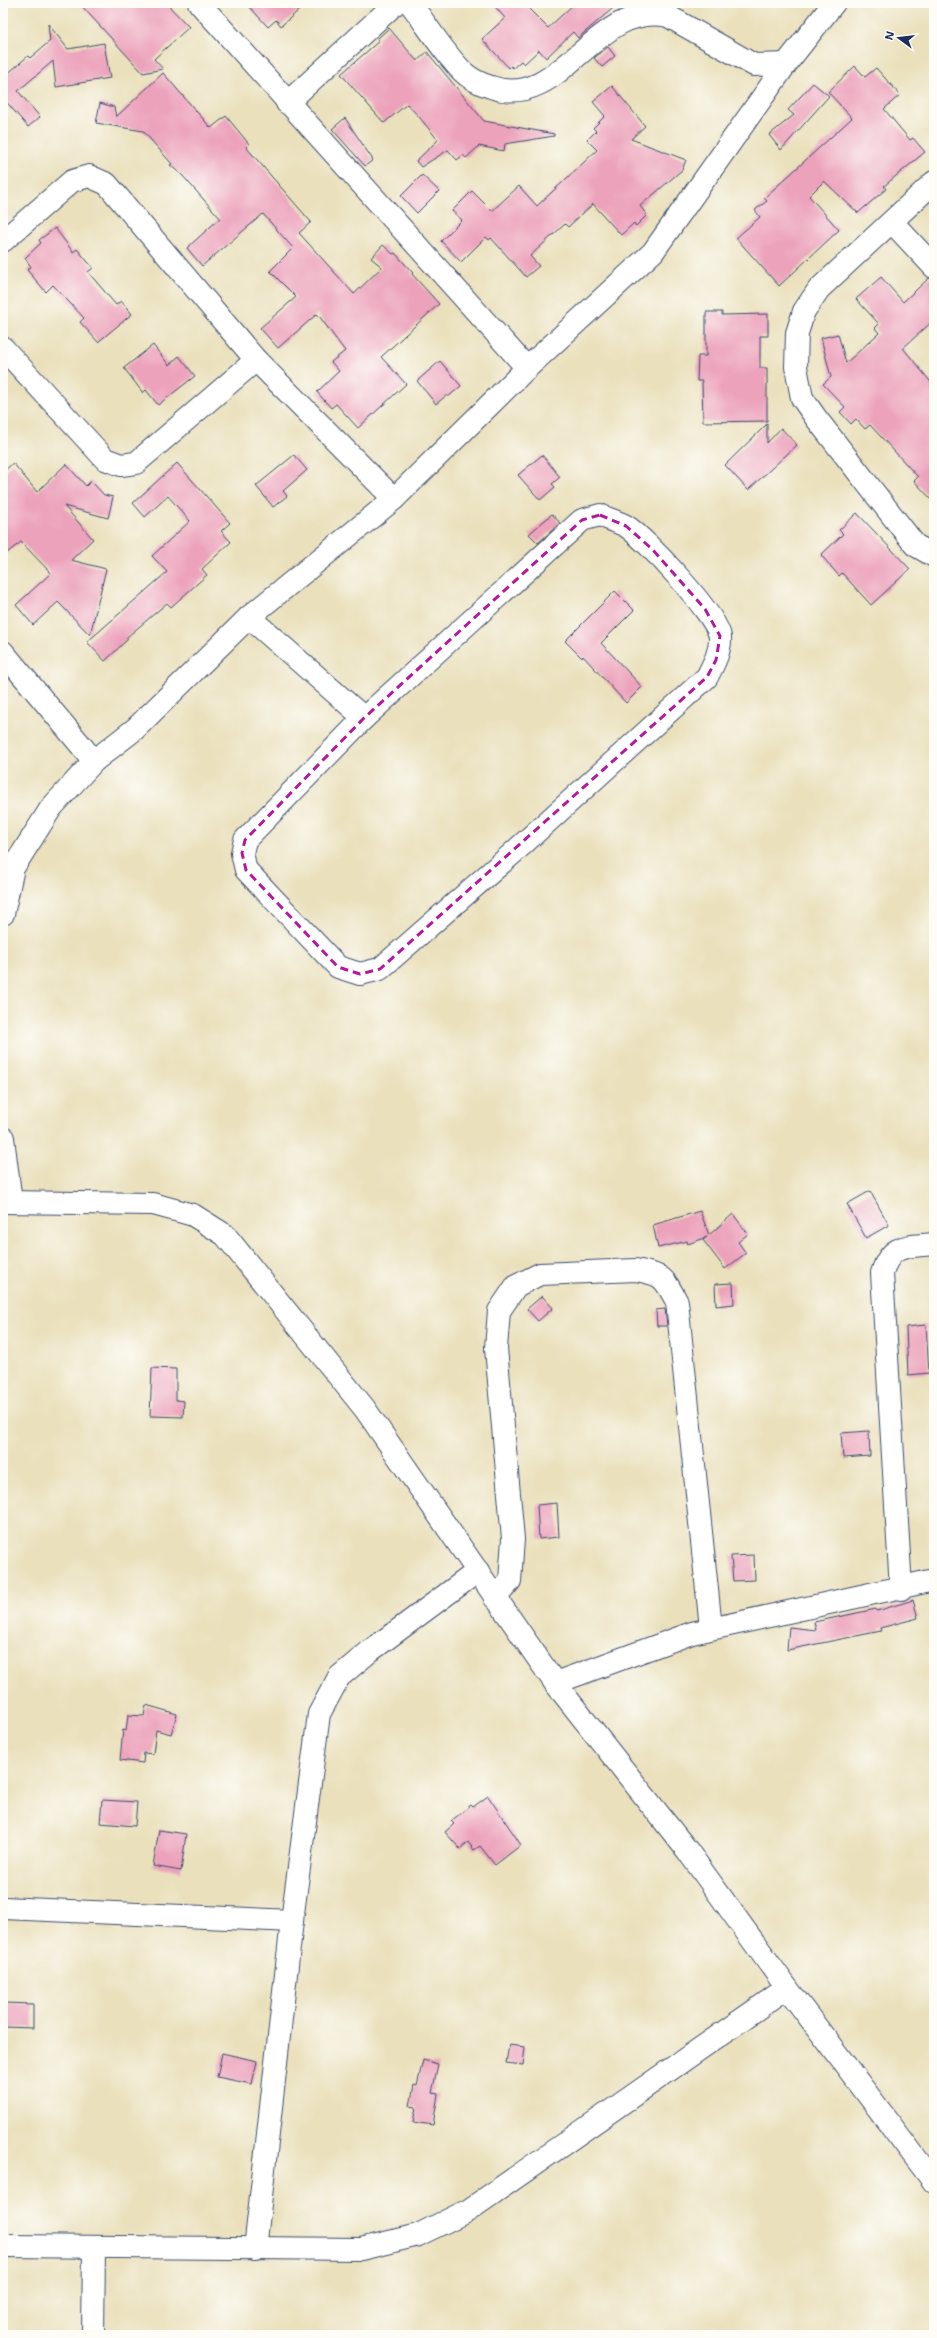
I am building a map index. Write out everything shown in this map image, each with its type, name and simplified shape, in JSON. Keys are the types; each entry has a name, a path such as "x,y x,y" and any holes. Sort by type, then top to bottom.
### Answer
{"street":[{"path":"198,3 527,368"},
{"path":"287,103 396,3"},
{"path":"410,3 462,71 482,84 504,92 528,87 547,78 604,28 630,14 655,12 668,16 754,64 786,64"},
{"path":"3,914 13,868 51,808 94,761 135,729 249,617 394,499 527,368 653,252 786,64 834,3"},
{"path":"3,241 72,181 89,176 107,184 256,360 394,499"},
{"path":"934,182 815,295 804,312 797,333 796,367 802,398 816,418 916,545 934,556"},
{"path":"892,222 934,267"},
{"path":"3,348 105,459 121,465 136,463 256,360"},
{"path":"600,515 626,526 652,549 705,609 720,636 716,660 707,677 513,853 380,970 360,974 338,967 246,870 242,853 245,840 364,718 582,520 600,515"},
{"path":"249,617 364,718"},
{"path":"3,652 94,761"},
{"path":"3,1138 7,1202 153,1204 193,1215 225,1235 365,1409 555,1683 687,1850 787,1988 934,2182"},
{"path":"901,1589 882,1273 886,1258 900,1247 934,1244"},
{"path":"495,1598 510,1581 513,1539 496,1348 499,1311 516,1286 540,1274 636,1270 651,1273 665,1279 677,1302 711,1628"},
{"path":"255,2248 292,1921 319,1714 338,1677 370,1651 478,1571"},
{"path":"555,1683 681,1637 711,1628 901,1589 934,1580"},
{"path":"3,1908 292,1921"},
{"path":"3,2246 94,2248 361,2249 418,2235 469,2210 787,1988"},
{"path":"93,2335 94,2248"}],"highlighted area":[{"path":"600,515 626,526 652,549 705,609 720,636 716,660 707,677 380,969 360,974 338,967 246,870 242,853 245,840 364,718 582,520"}],"building":[{"path":"79,3 166,3 189,27 154,59 163,69 143,73"},
{"path":"246,3 307,3 281,26 276,20 268,27"},
{"path":"492,3 523,3 548,28 575,3 619,3 578,38 573,32 546,58 539,50 524,64 521,61 513,68 511,66 509,68 482,39 505,18"},
{"path":"48,24 68,49 104,43 110,78 56,87 53,61 18,91 40,117 28,127 3,98 3,74 5,76 28,56 30,58 50,41"},
{"path":"389,28 417,61 427,52 484,121 554,134 554,136 505,144 504,151 479,146 466,158 463,155 457,160 448,150 421,167 416,161 438,140 420,118 407,104 384,123 341,74 379,41 377,39"},
{"path":"608,47 615,56 602,67 594,58"},
{"path":"855,66 865,77 876,68 900,95 884,109 910,140 913,138 925,152 884,186 886,189 858,213 824,181 809,196 839,230 779,286 736,238 760,217 755,210 767,201 764,198 852,118 828,92"},
{"path":"163,73 211,128 226,116 249,144 246,147 311,222 299,233 354,294 382,267 371,258 383,245 393,254 395,253 439,304 381,357 406,384 358,428 336,404 331,408 317,392 339,371 331,362 345,351 319,316 317,314 278,348 260,328 296,297 270,271 293,248 263,214 202,266 187,248 220,218 182,175 170,165 172,164 143,131 96,123 100,103 114,107 116,117"},
{"path":"813,83 829,96 781,150 769,135 794,115 788,110"},
{"path":"612,86 645,126 631,139 686,160 682,170 640,206 647,215 636,226 634,223 621,235 593,204 568,227 565,224 530,256 539,266 526,277 491,238 489,240 486,237 461,262 441,241 462,220 452,211 472,191 492,211 519,186 537,206 597,150 587,140 596,131 593,128 605,116 593,102"},
{"path":"345,118 373,160 365,166 332,129"},
{"path":"422,175 439,191 417,213 401,196"},
{"path":"55,228 73,252 77,249 93,268 88,272 116,305 121,301 132,314 98,342 80,322 84,318 53,285 46,292 27,270 31,267 25,258 41,243 39,240"},
{"path":"881,277 903,302 929,278 934,279 934,320 903,348 934,386 934,502 914,481 918,477 870,425 865,429 856,419 851,424 840,412 845,407 823,384 831,377 821,338 838,334 846,363 879,333 875,328 879,324 856,299"},
{"path":"706,312 722,312 722,315 768,314 768,336 760,336 760,368 767,368 767,421 703,422 702,381 697,381 698,356 706,356"},
{"path":"153,345 169,365 179,356 195,376 158,405 146,390 143,393 124,368"},
{"path":"440,361 461,386 448,397 447,395 436,404 417,381"},
{"path":"767,424 767,443 781,428 797,445 748,490 725,465"},
{"path":"294,455 307,470 283,491 287,496 273,507 256,486"},
{"path":"542,455 560,477 552,484 555,487 540,500 518,475"},
{"path":"13,463 37,492 66,464 86,486 91,481 104,495 113,497 108,518 64,506 93,539 71,560 106,569 90,635 58,602 33,625 16,605 51,573 21,542 3,556 3,472"},
{"path":"177,463 230,523 221,531 231,542 202,569 207,575 171,607 167,603 126,638 128,639 105,661 87,642 167,572 152,556 190,521 168,496 145,517 133,503"},
{"path":"857,513 910,569 871,605 842,573 839,576 821,555 843,534 839,530"},
{"path":"552,514 560,523 538,543 529,534"},
{"path":"615,591 634,610 601,643 642,687 626,703 583,656 582,658 565,641"},
{"path":"870,1191 889,1225 866,1238 847,1204"},
{"path":"700,1211 709,1235 733,1214 748,1234 738,1242 746,1253 725,1269 703,1240 707,1237 688,1244 687,1241 658,1248 653,1225"},
{"path":"733,1283 734,1304 716,1306 715,1284"},
{"path":"542,1296 553,1308 538,1321 527,1309"},
{"path":"665,1309 667,1326 657,1326 656,1310"},
{"path":"926,1325 929,1373 908,1375 906,1327"},
{"path":"152,1368 176,1369 176,1400 184,1401 183,1417 150,1416"},
{"path":"869,1431 870,1456 843,1458 841,1433"},
{"path":"557,1503 559,1537 539,1539 537,1505"},
{"path":"754,1555 755,1580 733,1581 731,1556"},
{"path":"913,1600 918,1618 880,1628 881,1631 787,1650 789,1627 816,1630 814,1622 876,1609 877,1611"},
{"path":"146,1705 177,1714 171,1734 156,1730 153,1754 144,1753 143,1763 120,1760 123,1730 126,1731 128,1715 144,1716"},
{"path":"488,1796 521,1845 495,1865 480,1846 474,1850 468,1842 460,1849 445,1832 454,1824 451,1821 471,1805 473,1807"},
{"path":"102,1800 137,1802 135,1826 100,1823"},
{"path":"159,1830 186,1834 181,1871 153,1866"},
{"path":"3,2003 33,2004 33,2028 3,2027"},
{"path":"509,2045 525,2047 523,2065 506,2063"},
{"path":"222,2053 257,2061 252,2084 217,2077"},
{"path":"423,2060 438,2064 432,2093 438,2094 433,2125 413,2122 416,2107 410,2106 414,2085 417,2086"}]}
